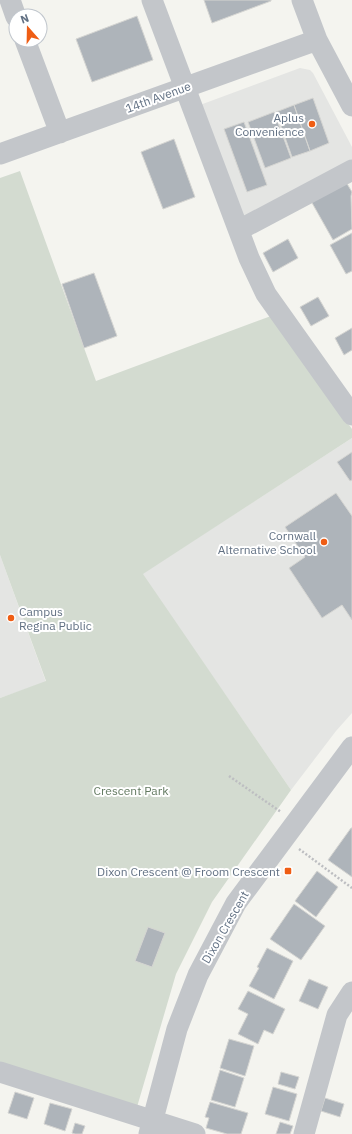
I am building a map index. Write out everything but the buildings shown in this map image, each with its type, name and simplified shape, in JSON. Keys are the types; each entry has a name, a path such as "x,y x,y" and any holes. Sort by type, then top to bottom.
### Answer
{"street":[{"path":"152,0 249,258 266,294 352,415"},
{"path":"302,0 317,40 352,106"},
{"name":"14th Avenue","path":"0,154 317,40"},
{"path":"28,48 60,133"},
{"path":"239,230 352,170"},
{"name":"Dixon Crescent","path":"151,1127 177,1029 198,975 236,903 352,746"},
{"path":"304,1134 337,1015 352,992"},
{"path":"0,1072 151,1127 195,1134"}],"path":[{"path":"229,776 352,888"}],"shaded area":[{"path":"300,68 310,70 313,73 352,147 352,161 245,219 200,105"},
{"path":"352,438 352,713 336,731 291,790 142,574"},
{"name":"Campus Regina Public","path":"0,555 46,682 0,698"}],"green space":[{"name":"Crescent Park","path":"20,171 96,381 271,316 352,429 352,438 143,574 291,790 212,902 176,974 137,1107 0,1064 0,698 46,681 0,555 0,178"}],"place":[{"name":"Aplus Convenience","path":"312,124"},
{"name":"Cornwall Alternative School","path":"324,542"},
{"name":"Campus Regina Public","path":"11,618"},
{"name":"Dixon Crescent @ Froom Crescent","path":"288,871"}]}
